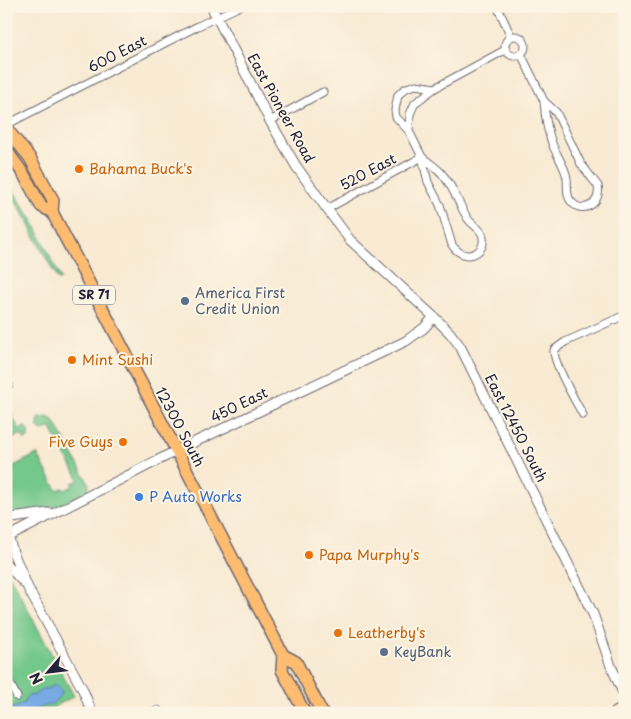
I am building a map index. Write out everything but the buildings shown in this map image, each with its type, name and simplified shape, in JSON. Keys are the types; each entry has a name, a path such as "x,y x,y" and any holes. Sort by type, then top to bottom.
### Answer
{"main road":[{"name":"12300 South","path":"6,127 30,158 53,200 52,212 283,655 282,670 305,713"},
{"name":"12300 South","path":"6,150 23,173 41,206 52,212"},
{"name":"12300 South","path":"283,655 296,662 322,713"},
{"path":"615,713 625,708"}],"street":[{"name":"East Pioneer Road","path":"211,6 270,121 296,166 327,209"},
{"name":"600 East","path":"6,127 240,6"},
{"path":"497,6 511,36"},
{"path":"511,36 518,36 524,41 525,48 517,56 510,55 505,50 504,44 511,36"},
{"path":"409,131 409,116 413,105 435,88 505,50"},
{"path":"520,54 544,101 556,112 581,164 598,186 598,198 588,206 579,207 569,199 567,175 549,133 544,101"},
{"path":"422,157 442,174 468,218 483,235 484,239 480,248 472,255 460,254 452,245 440,205 428,182 422,157 409,131 395,114 398,96 411,86 422,85 435,88"},
{"path":"270,121 323,92"},
{"name":"520 East","path":"327,209 422,157"},
{"name":"East 12450 South","path":"327,209 350,240 434,317 460,346 594,614 611,666 625,697"},
{"path":"583,414 558,365 554,350 565,342 625,315"},
{"name":"450 East","path":"8,540 53,513 71,506 176,451 406,341 424,328 434,317"},
{"name":"450 East","path":"6,518 53,513"},
{"path":"6,523 10,532 8,540 28,588 77,678 92,713"},
{"path":"6,564 28,588"},
{"path":"6,676 18,697"}],"green space":[{"path":"6,179 33,221 61,279 58,280 11,192 6,196"},
{"path":"6,398 12,402 7,406 19,429 25,427 28,430 28,438 25,440 21,434 6,443"},
{"path":"47,417 53,419 89,484 88,490 62,504 42,510 6,513 6,466 8,469 37,454 57,490 63,488 65,490 73,486 72,483 79,480 50,427 42,431 38,428 40,418"},
{"path":"6,571 74,696 44,713 6,713"}],"water":[{"path":"57,686 62,691 61,695 52,704 37,709 32,713 6,713 6,709 24,703 28,696 35,695 42,689"}],"place":[{"name":"Bahama Buck's","path":"79,169"},
{"name":"America First Credit Union","path":"185,301"},
{"name":"Mint Sushi","path":"72,360"},
{"name":"Five Guys","path":"123,442"},
{"name":"P Auto Works","path":"139,497"},
{"name":"Papa Murphy's","path":"309,555"},
{"name":"Leatherby's","path":"338,633"},
{"name":"KeyBank","path":"384,652"}]}
